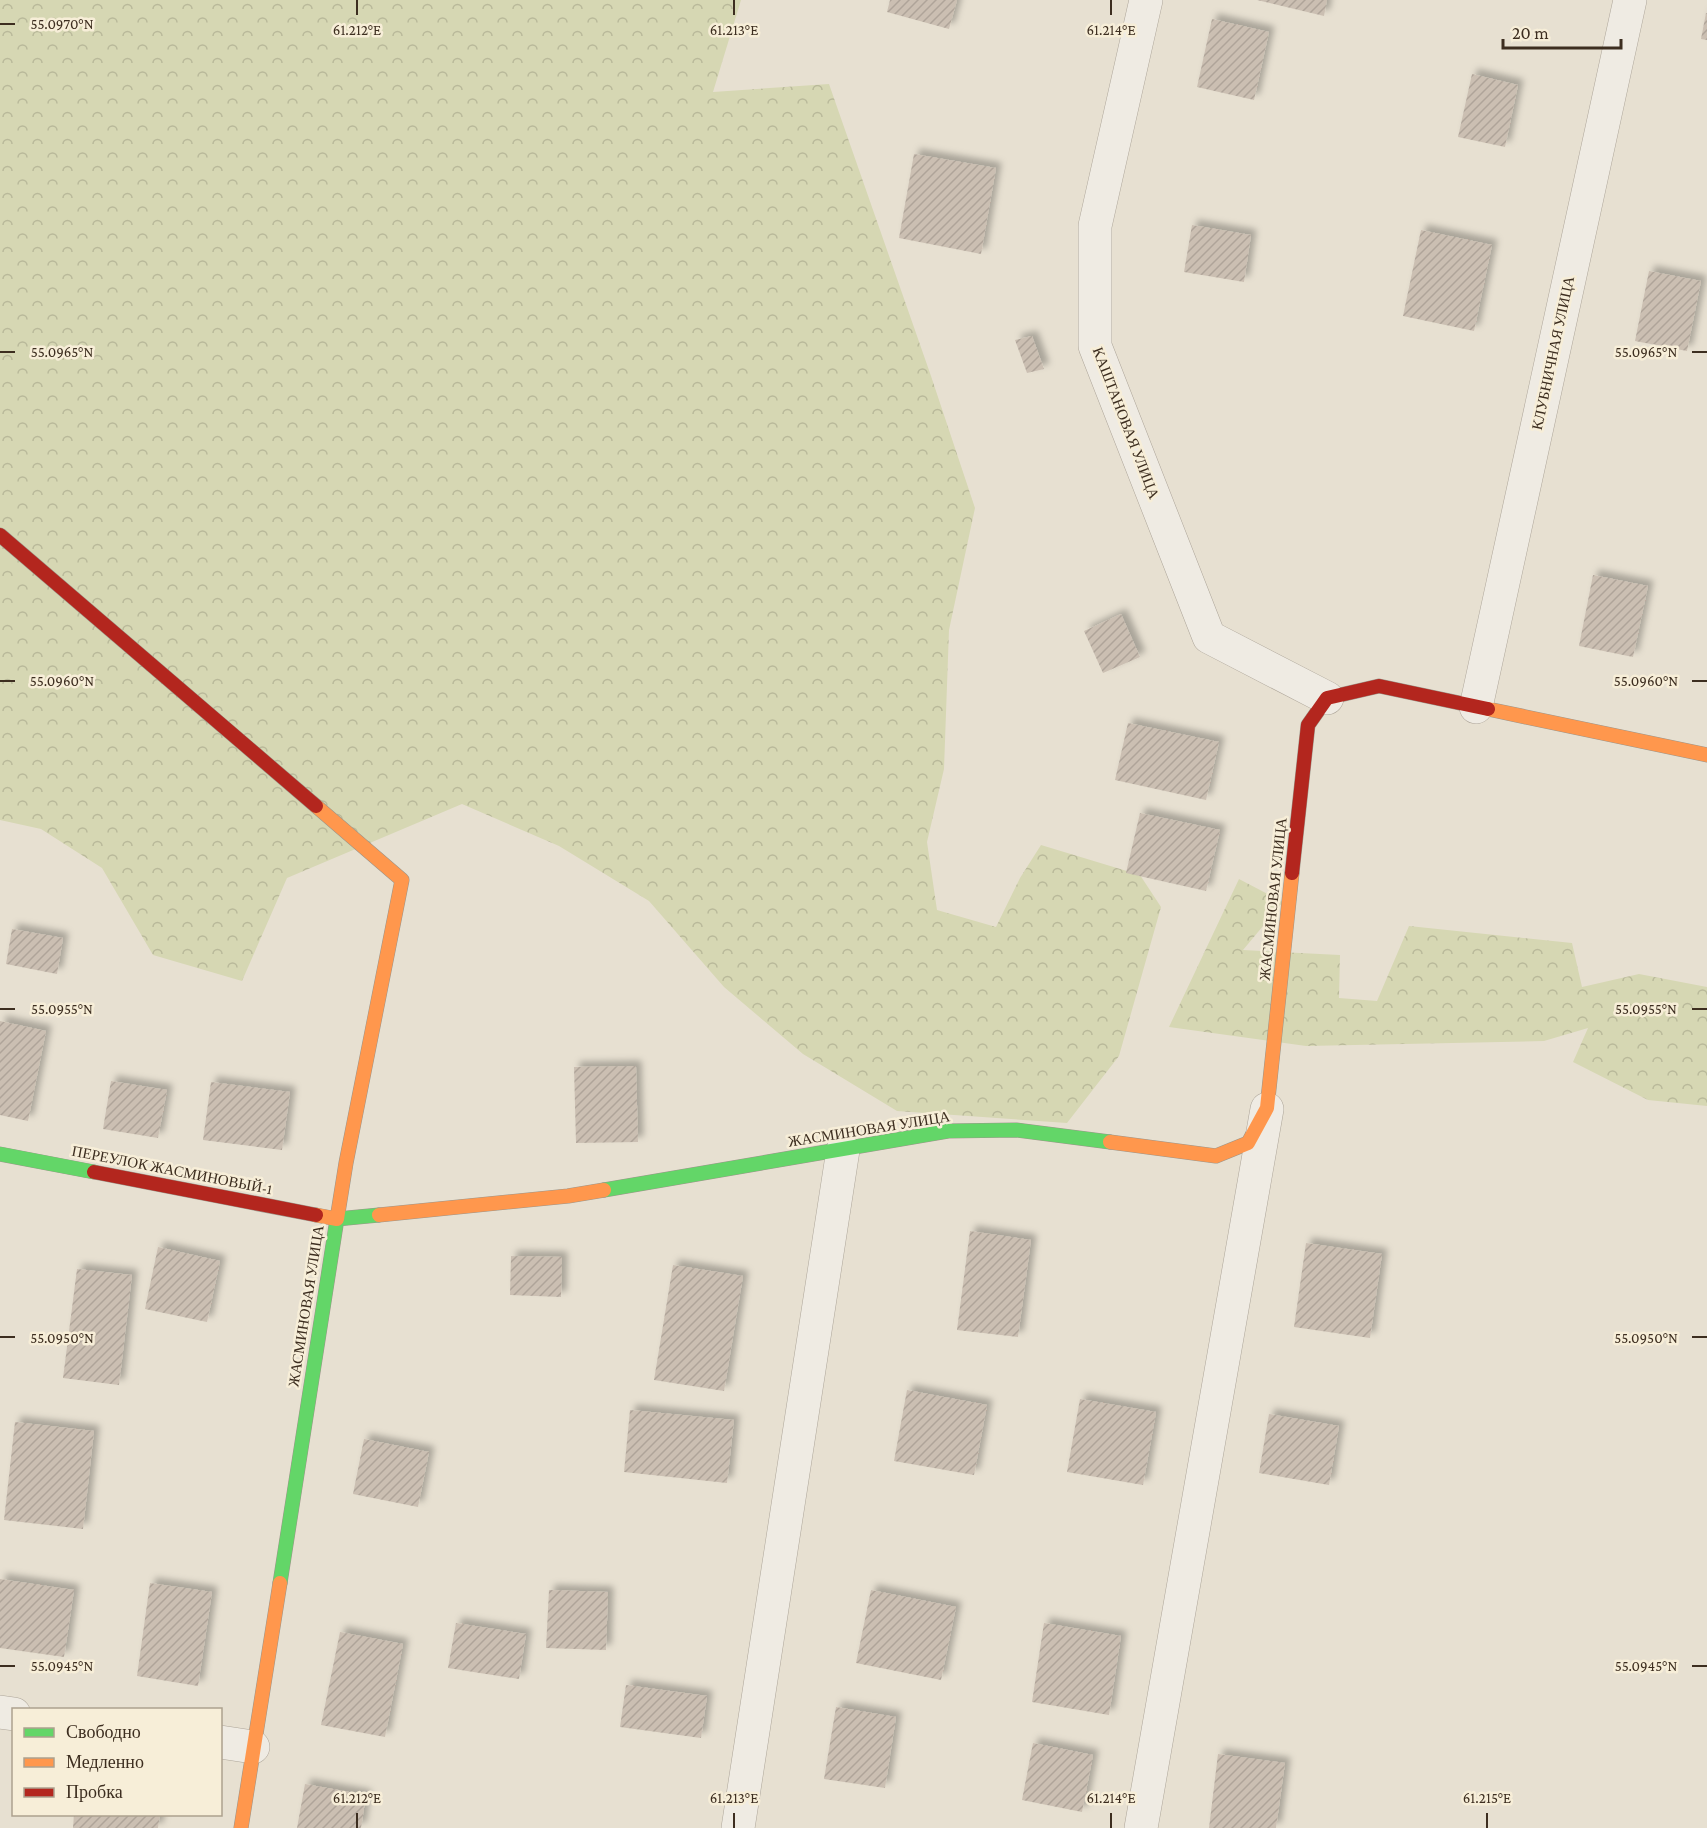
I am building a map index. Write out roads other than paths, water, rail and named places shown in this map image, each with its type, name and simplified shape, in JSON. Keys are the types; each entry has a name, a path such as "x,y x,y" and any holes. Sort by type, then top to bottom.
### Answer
{"street":[{"name":"КАШТАНОВАЯ УЛИЦА","path":"1146,0 1095,226 1095,346 1209,637 1327,698"},
{"name":"КЛУБНИЧНАЯ УЛИЦА","path":"1476,707 1630,0"},
{"path":"0,535 402,880 337,1219"},
{"path":"1327,698 1379,687 1707,755"},
{"name":"ЖАСМИНОВАЯ УЛИЦА","path":"241,1828 337,1219 568,1196 948,1131 1016,1130 1216,1155 1248,1143 1268,1108 1308,725 1327,698"},
{"path":"1141,1828 1268,1108"},
{"path":"738,1828 843,1150"},
{"name":"ПЕРЕУЛОК ЖАСМИНОВЫЙ-1","path":"0,1154 337,1219"},
{"path":"222,1742 253,1747"}]}
